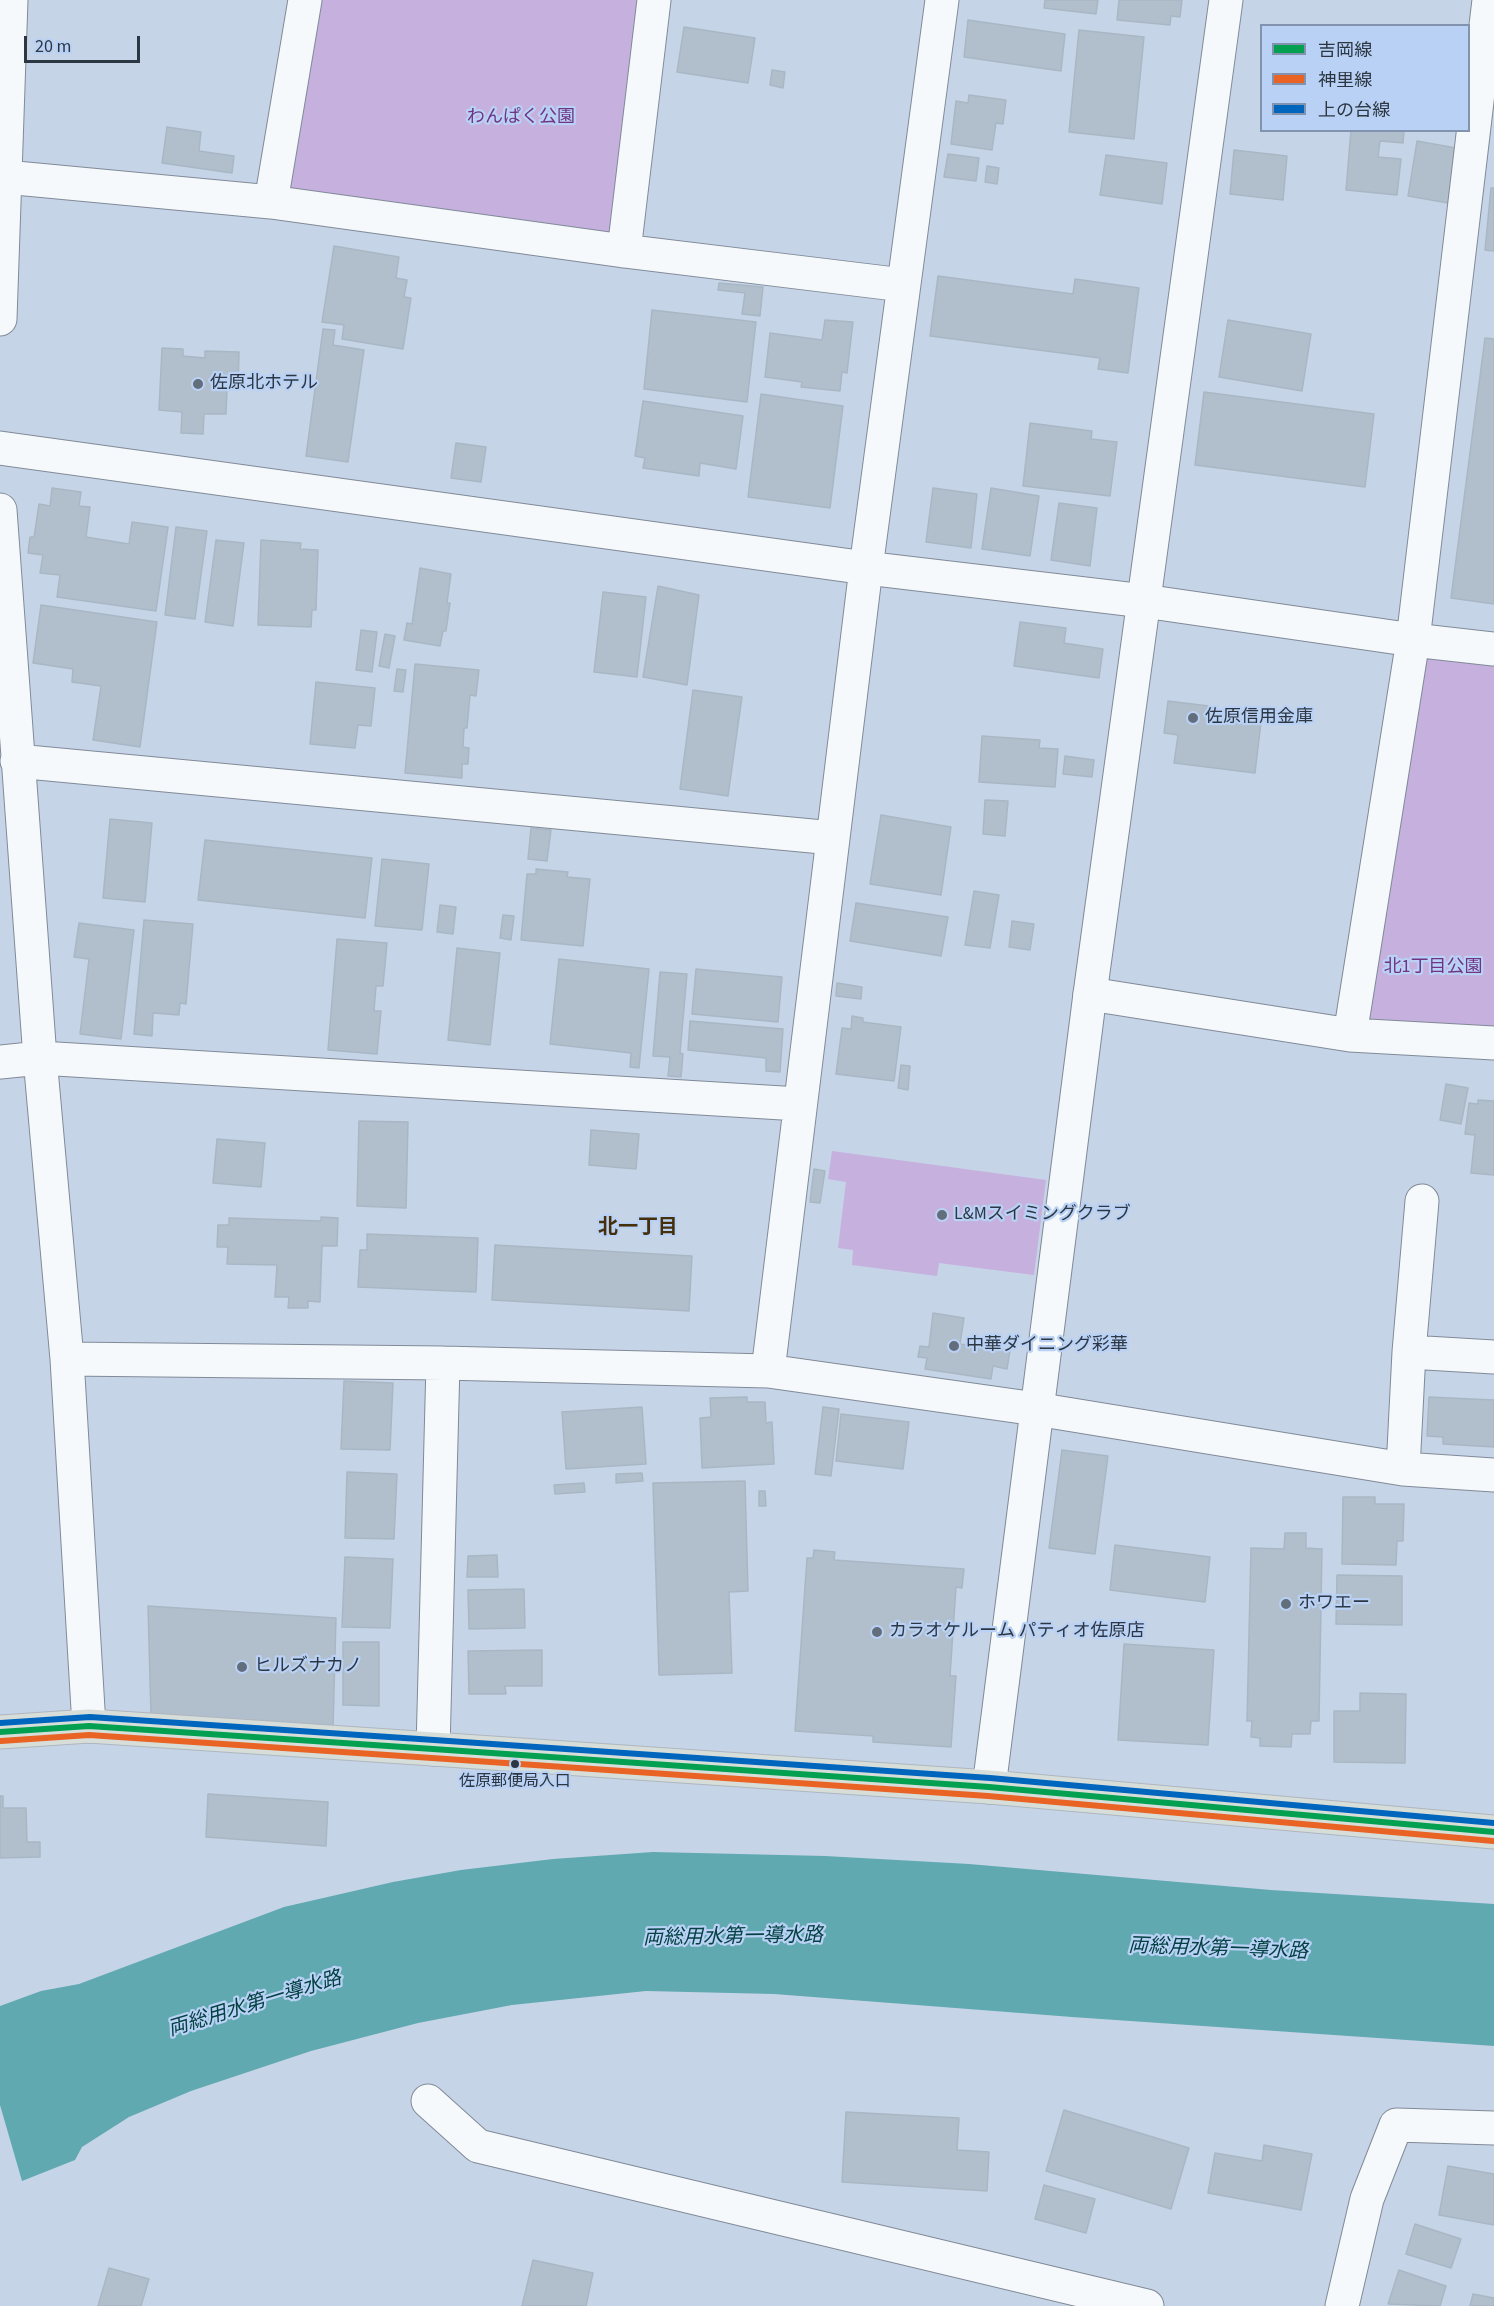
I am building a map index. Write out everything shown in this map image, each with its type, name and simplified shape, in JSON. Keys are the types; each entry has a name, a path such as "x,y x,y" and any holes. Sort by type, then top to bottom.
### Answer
{"highway":[{"path":"0,1732 89,1726 433,1749 988,1787 1494,1832"}],"street":[{"path":"0,319 10,0"},
{"path":"271,202 305,0"},
{"path":"624,252 654,0"},
{"path":"768,1371 866,568 942,0"},
{"path":"988,1787 1090,994 1226,0"},
{"path":"1350,1035 1413,640 1489,0"},
{"path":"5,177 271,202 624,252 903,285"},
{"path":"0,448 866,568 1144,601 1413,640 1494,649"},
{"path":"0,510 40,1058 67,1359 89,1726"},
{"path":"17,761 833,838"},
{"path":"1090,994 1350,1035 1494,1043"},
{"path":"0,1062 40,1058 799,1104"},
{"path":"1403,1469 1409,1352 1422,1201"},
{"path":"1409,1352 1494,1357"},
{"path":"67,1359 442,1363 768,1371 1036,1409 1403,1469 1494,1475"},
{"path":"433,1749 442,1363"},
{"path":"428,2101 478,2146 1147,2306"},
{"path":"1342,2306 1367,2199 1396,2125 1494,2128"}],"green space":[{"name":"わんぱく公園","path":"305,0 654,0 624,251 271,202"},
{"name":"北1丁目公園","path":"1420,653 1494,661 1494,1031 1364,1025"},
{"name":"L&Mスイミングクラブ","path":"832,1151 1046,1180 1034,1275 939,1263 937,1276 852,1265 853,1250 838,1248 846,1182 828,1179"}],"water":[{"name":"両総用水第一導水路","path":"653,1852 825,1856 969,1864 1271,1890 1494,1904 1494,2046 774,1994 646,1991 512,2005 418,2023 311,2051 191,2091 129,2117 82,2147 75,2160 22,2181 0,2105 0,2006 41,1991 79,1984 284,1907 393,1882 461,1870 553,1859"}],"building":[{"path":"1045,0 1098,0 1096,14 1044,8"},
{"path":"1119,0 1182,0 1180,17 1171,16 1170,25 1117,20"},
{"path":"968,20 1065,34 1061,71 964,57"},
{"path":"684,27 755,38 748,83 677,72"},
{"path":"1079,30 1144,37 1134,139 1069,132"},
{"path":"772,70 785,72 783,88 770,85"},
{"path":"969,95 1006,100 1003,124 996,123 992,150 951,144 956,101 968,103"},
{"path":"167,127 201,132 199,151 234,156 232,173 162,163"},
{"path":"1351,132 1404,132 1403,143 1380,141 1378,157 1401,159 1397,195 1346,190"},
{"path":"1417,141 1456,148 1448,203 1408,196"},
{"path":"1234,150 1287,156 1283,200 1230,194"},
{"path":"948,154 979,158 976,181 944,177"},
{"path":"1106,155 1167,163 1162,204 1100,195"},
{"path":"987,166 999,168 997,184 985,182"},
{"path":"1491,188 1494,188 1494,251 1485,250"},
{"path":"334,246 399,257 396,278 407,280 404,297 411,298 403,349 342,339 344,325 322,322"},
{"path":"938,276 1073,294 1075,279 1139,288 1128,373 1098,369 1100,358 930,336"},
{"path":"719,283 763,287 760,316 742,314 745,293 718,290"},
{"path":"652,310 756,322 747,402 644,389"},
{"path":"825,320 853,322 847,373 842,372 840,391 801,387 802,382 765,377 770,333 822,340"},
{"path":"1228,320 1311,334 1302,391 1219,377"},
{"path":"323,329 335,330 333,345 364,350 348,462 306,456"},
{"path":"1485,338 1494,339 1494,604 1451,598"},
{"path":"162,348 183,349 183,356 205,358 205,351 239,352 238,389 227,389 226,414 204,414 203,434 181,433 182,412 159,410"},
{"path":"1204,392 1374,414 1365,487 1195,465"},
{"path":"761,394 843,406 830,508 748,497"},
{"path":"643,401 743,416 736,469 700,463 699,476 643,468 645,458 635,456"},
{"path":"1030,423 1092,431 1091,439 1117,442 1110,496 1023,486"},
{"path":"456,443 486,447 481,482 451,478"},
{"path":"52,488 81,492 79,506 90,507 86,537 129,544 132,522 168,527 156,611 57,597 60,575 40,573 43,555 28,553 30,537 34,537 39,504 50,506"},
{"path":"933,488 977,494 971,548 926,542"},
{"path":"991,488 1039,496 1030,556 982,549"},
{"path":"1059,503 1097,508 1090,566 1051,560"},
{"path":"176,527 207,531 195,619 165,615"},
{"path":"216,540 244,543 233,626 205,622"},
{"path":"261,540 301,543 300,549 318,550 316,610 312,610 311,627 258,625"},
{"path":"420,568 451,574 446,631 443,631 440,646 404,640 407,623 412,624"},
{"path":"658,586 699,595 687,685 643,677"},
{"path":"603,592 646,597 637,677 594,672"},
{"path":"41,605 157,622 140,747 93,740 101,686 72,682 73,669 33,663"},
{"path":"1020,622 1066,628 1064,643 1103,649 1099,678 1014,666"},
{"path":"361,630 377,632 372,672 356,670"},
{"path":"385,634 395,636 389,668 379,666"},
{"path":"415,664 479,670 476,696 470,695 467,728 464,728 463,747 469,748 468,764 462,764 462,778 405,773"},
{"path":"397,669 406,670 403,692 394,691"},
{"path":"316,682 375,688 371,726 358,725 355,748 310,744"},
{"path":"693,690 742,697 728,796 680,789"},
{"path":"1168,701 1209,706 1208,715 1261,722 1255,773 1174,763 1178,735 1164,733"},
{"path":"982,736 1040,740 1039,748 1058,749 1055,787 979,782"},
{"path":"1065,756 1094,760 1092,777 1063,774"},
{"path":"985,800 1008,801 1005,836 983,834"},
{"path":"881,815 951,827 941,895 870,884"},
{"path":"110,819 152,823 145,902 103,898"},
{"path":"531,828 551,830 547,861 528,859"},
{"path":"205,840 372,858 365,918 198,900"},
{"path":"382,859 429,864 422,930 375,926"},
{"path":"536,869 568,872 567,877 590,879 583,946 521,940 527,874 536,874"},
{"path":"974,891 999,895 990,948 965,945"},
{"path":"856,903 948,917 941,956 850,941"},
{"path":"440,905 456,907 453,934 437,932"},
{"path":"503,915 514,916 511,940 500,938"},
{"path":"144,920 193,924 186,1004 180,1003 179,1015 153,1013 152,1036 134,1034"},
{"path":"1012,921 1034,924 1030,950 1009,947"},
{"path":"79,923 134,930 121,1039 80,1034 89,959 74,957"},
{"path":"337,939 387,943 383,986 376,986 374,1011 381,1011 377,1054 328,1050"},
{"path":"457,948 500,953 490,1045 448,1040"},
{"path":"559,959 649,969 639,1068 630,1067 631,1053 550,1044"},
{"path":"696,969 782,977 778,1022 692,1014"},
{"path":"660,972 687,974 680,1053 683,1054 681,1077 668,1076 670,1057 653,1056"},
{"path":"837,983 862,987 861,999 836,996"},
{"path":"852,1016 863,1018 863,1022 901,1027 894,1081 836,1074 842,1028 851,1029"},
{"path":"690,1021 783,1029 780,1072 766,1071 766,1058 688,1050"},
{"path":"901,1065 910,1066 908,1090 898,1088"},
{"path":"1446,1084 1468,1088 1461,1124 1440,1120"},
{"path":"1478,1100 1494,1101 1494,1175 1471,1173 1475,1135 1465,1134 1469,1103 1478,1104"},
{"path":"359,1121 408,1122 406,1208 357,1206"},
{"path":"591,1130 639,1134 636,1169 589,1165"},
{"path":"217,1139 265,1143 261,1187 213,1183"},
{"path":"814,1169 825,1171 820,1203 810,1202"},
{"path":"321,1217 338,1218 337,1246 322,1246 320,1302 308,1301 308,1308 288,1308 289,1297 275,1297 277,1265 227,1264 228,1247 217,1247 218,1225 229,1225 229,1218 321,1221"},
{"path":"367,1234 478,1238 476,1292 358,1287 360,1250 367,1250"},
{"path":"495,1245 692,1256 689,1311 492,1300"},
{"name":"中華ダイニング彩華","path":"933,1313 964,1318 960,1344 1010,1351 1007,1369 993,1366 991,1379 925,1369 927,1358 918,1357 920,1346 929,1347"},
{"path":"344,1381 393,1383 390,1450 341,1449"},
{"path":"747,1397 747,1402 765,1402 766,1423 772,1422 774,1464 702,1468 700,1418 711,1417 710,1398"},
{"path":"1429,1397 1494,1400 1494,1447 1443,1444 1443,1437 1427,1436"},
{"path":"642,1407 646,1464 566,1469 562,1412"},
{"path":"823,1407 839,1409 831,1476 815,1474"},
{"path":"841,1414 909,1422 903,1469 836,1461"},
{"path":"1062,1450 1108,1456 1095,1554 1049,1548"},
{"path":"347,1472 397,1474 394,1539 345,1538"},
{"path":"642,1473 643,1481 616,1483 616,1474"},
{"path":"745,1481 748,1591 729,1592 732,1673 659,1675 653,1483"},
{"path":"584,1483 585,1492 555,1494 554,1485"},
{"path":"759,1491 765,1491 766,1506 759,1506"},
{"path":"1343,1497 1375,1497 1375,1504 1404,1504 1403,1541 1397,1541 1396,1565 1342,1564"},
{"path":"1285,1533 1306,1533 1306,1548 1322,1549 1319,1721 1311,1721 1310,1734 1292,1734 1291,1747 1260,1746 1260,1738 1251,1737 1252,1721 1247,1721 1251,1548 1284,1549"},
{"path":"1115,1545 1210,1557 1205,1602 1110,1590"},
{"name":"カラオケルーム パティオ佐原店","path":"814,1550 835,1552 834,1560 964,1569 962,1588 956,1587 950,1676 956,1676 951,1747 873,1742 873,1736 795,1731 807,1558 813,1558"},
{"path":"497,1555 498,1577 467,1577 468,1556"},
{"path":"345,1557 393,1559 390,1628 342,1627"},
{"path":"1337,1575 1402,1576 1402,1625 1336,1624"},
{"path":"524,1589 525,1628 469,1629 468,1590"},
{"name":"ヒルズナカノ","path":"148,1606 336,1618 333,1728 151,1716"},
{"path":"343,1642 379,1642 379,1706 343,1705"},
{"path":"1124,1644 1214,1650 1208,1745 1118,1740"},
{"path":"542,1650 542,1686 505,1686 506,1694 469,1694 468,1651"},
{"path":"1360,1693 1406,1694 1405,1763 1334,1762 1334,1711 1360,1711"},
{"path":"208,1794 328,1802 326,1846 206,1837"},
{"path":"0,1796 3,1796 3,1808 26,1808 27,1842 40,1842 40,1857 0,1858"},
{"path":"1064,2110 1189,2148 1171,2209 1046,2171"},
{"path":"846,2112 959,2118 957,2150 989,2152 987,2191 842,2182"},
{"path":"1264,2145 1312,2154 1301,2210 1208,2193 1215,2153 1262,2161"},
{"path":"1448,2166 1494,2174 1494,2225 1439,2215"},
{"path":"1044,2185 1095,2199 1086,2233 1035,2219"},
{"path":"1415,2224 1461,2239 1451,2268 1406,2254"},
{"path":"533,2260 593,2273 586,2306 522,2306"},
{"path":"109,2268 149,2279 141,2306 98,2306"},
{"path":"1399,2270 1446,2286 1440,2306 1388,2304"},
{"path":"1473,2294 1494,2298 1494,2306 1470,2306"}],"transit line":[{"name":"上の台線","path":"0,1723 90,1717 434,1740 990,1778 1494,1823"},
{"name":"吉岡線","path":"0,1732 89,1726 433,1749 989,1787 1494,1832"},
{"name":"神里線","path":"1,1741 89,1735 988,1796 1493,1841"}],"place":[{"name":"佐原北ホテル","path":"198,384"},
{"name":"佐原信用金庫","path":"1193,718"},
{"name":"L&Mスイミングクラブ","path":"942,1215"},
{"name":"中華ダイニング彩華","path":"954,1346"},
{"name":"ホワエー","path":"1286,1604"},
{"name":"カラオケルーム パティオ佐原店","path":"877,1632"},
{"name":"ヒルズナカノ","path":"242,1667"},
{"name":"佐原郵便局入口","path":"515,1764"}],"district":[{"name":"北一丁目","path":"638,1229"}]}
